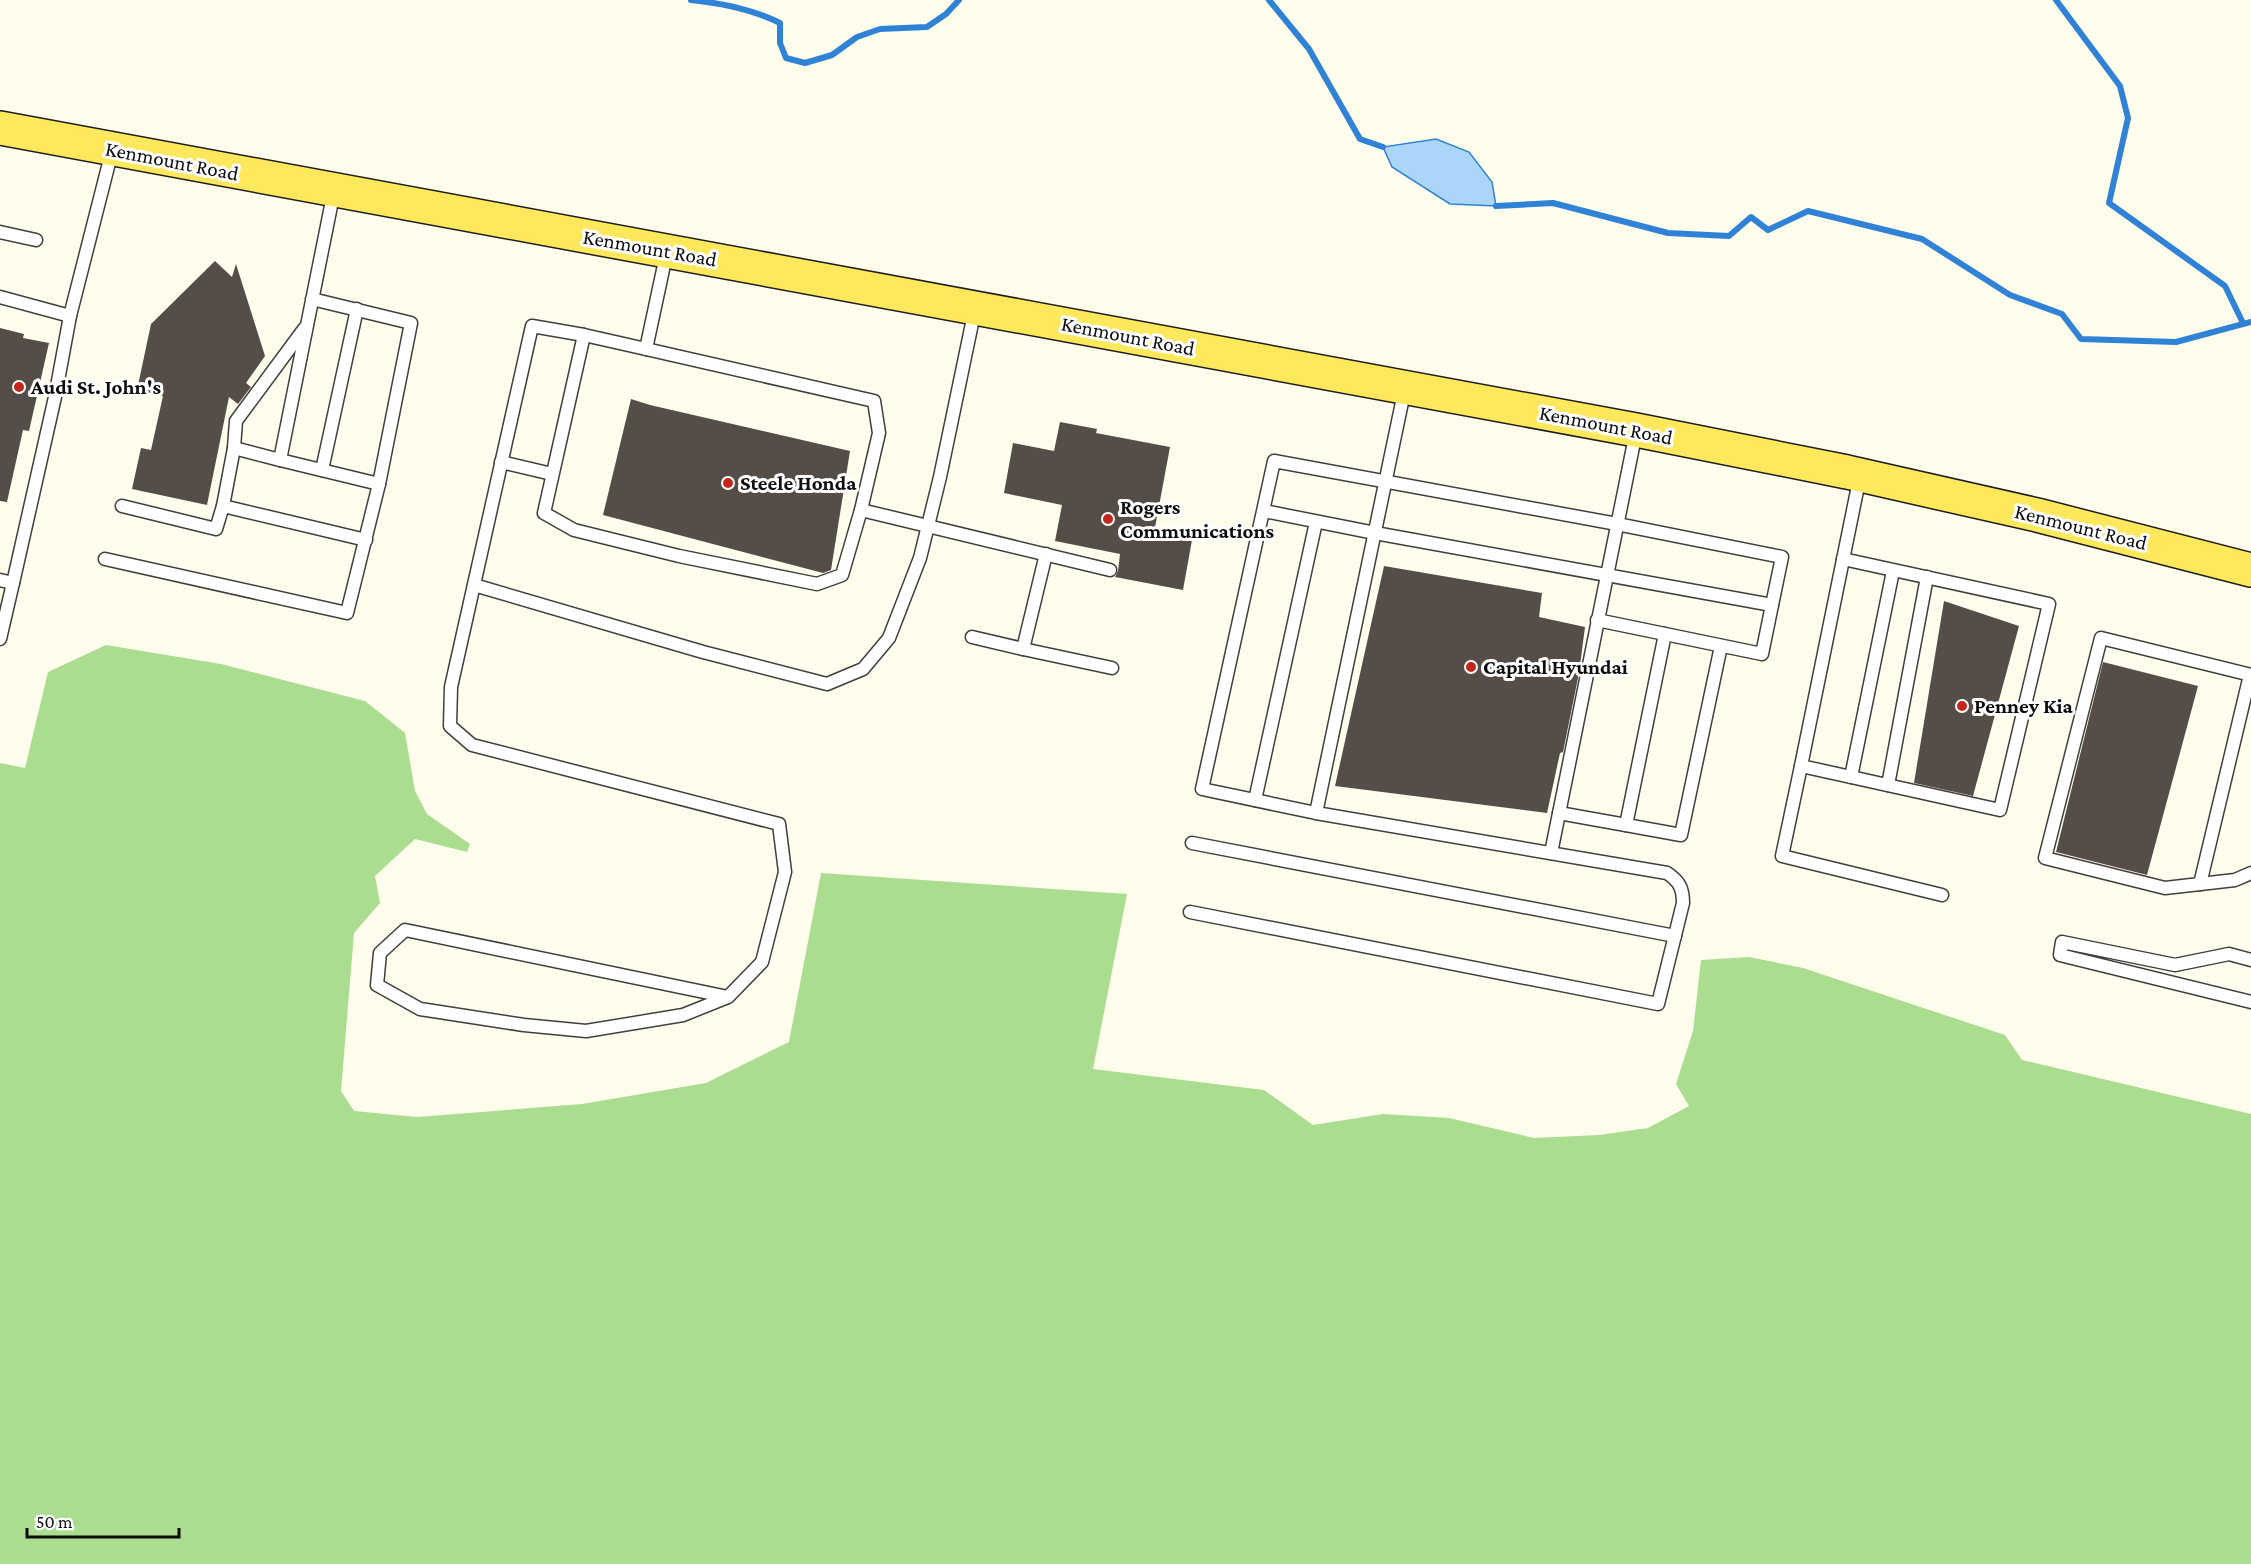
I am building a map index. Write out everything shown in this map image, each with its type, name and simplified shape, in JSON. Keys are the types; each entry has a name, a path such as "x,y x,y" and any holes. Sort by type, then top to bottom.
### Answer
{"main road":[{"name":"Kenmount Road","path":"0,128 1636,430 1860,475 2037,515 2251,570"}],"lane":[{"path":"0,639 56,397 70,316 112,149"},
{"path":"280,460 334,191"},
{"path":"0,232 36,240"},
{"path":"646,349 667,251"},
{"path":"0,297 70,316"},
{"path":"105,558 348,613 379,484 411,323 312,299"},
{"path":"474,585 703,652 827,684 863,669 889,638 920,558 940,477 976,307"},
{"path":"322,470 357,309"},
{"path":"122,506 216,529 223,506 234,448 236,421 307,326"},
{"path":"584,335 544,513 574,530 679,556 817,584 842,575 861,510 879,433 874,401 584,335 532,326 451,687 450,726 472,745 779,824 785,872 762,962 728,997 683,1015 586,1031 524,1026 420,1009 377,986 380,952 405,930 728,997"},
{"path":"1316,813 1406,387"},
{"path":"1551,853 1636,430"},
{"path":"234,448 379,484"},
{"path":"1190,912 1658,1004 1683,903 1683,892 1678,879 1666,873 1316,813 1202,789 1274,461 1782,557 1762,654 1597,620"},
{"path":"501,462 552,474"},
{"path":"1860,475 1782,856 1942,895"},
{"path":"223,506 366,540"},
{"path":"861,510 1110,570"},
{"path":"1264,511 1375,534 1772,605"},
{"path":"1255,800 1316,522"},
{"path":"1023,649 1046,554"},
{"path":"1801,766 2000,810 2049,604 1843,559"},
{"path":"1851,777 1893,571"},
{"path":"1888,785 1927,578"},
{"path":"0,580 13,583"},
{"path":"1626,825 1665,634"},
{"path":"972,638 1112,668"},
{"path":"2200,884 2251,675 2101,638 2045,858 2165,888 2200,884 2235,880 2251,873"},
{"path":"1559,813 1681,835 1721,646"},
{"path":"1192,843 1675,936"},
{"path":"2251,960 2229,954 2175,965 2062,942 2060,955 2251,1002"}],"green space":[{"path":"106,645 221,664 365,701 405,733 415,791 427,814 470,844 467,852 415,839 375,876 380,903 354,933 341,1091 354,1111 417,1117 582,1104 706,1083 789,1042 821,873 1127,894 1093,1069 1264,1090 1313,1125 1383,1114 1449,1118 1534,1138 1599,1135 1648,1128 1689,1106 1676,1084 1693,1031 1701,960 1749,957 1803,968 2005,1035 2022,1060 2251,1114 2251,1564 0,1564 0,763 25,768 48,672"}],"water":[{"path":"1436,139 1469,152 1492,182 1496,206 1450,204 1392,167 1383,147"}],"building":[{"path":"215,261 232,277 236,264 265,356 246,383 251,387 238,404 229,397 207,505 132,489 141,448 151,450 163,396 137,390 151,324"},
{"name":"Audi St. John's","path":"0,328 24,334 23,338 49,343 29,431 23,430 7,502 0,501"},
{"name":"Steele Honda","path":"631,399 850,451 831,570 823,573 603,515"},
{"name":"Rogers Communications","path":"1060,422 1097,429 1096,433 1170,447 1154,533 1192,540 1183,590 1115,577 1120,554 1055,541 1062,505 1004,493 1013,443 1054,451"},
{"name":"Capital Hyundai","path":"1384,566 1542,593 1539,617 1585,627 1579,673 1563,752 1560,753 1547,813 1335,786"},
{"name":"Penney Kia","path":"1944,601 2019,626 1973,796 1914,783"},
{"path":"2103,662 2198,686 2147,875 2056,852"}],"waterway":[{"path":"691,0 737,8 780,23 780,43 786,58 805,63 832,55 857,37 880,29 927,27 946,14 959,0"},
{"path":"1269,0 1309,49 1360,139 1383,147"},
{"path":"2056,0 2120,86 2128,118 2109,203 2225,286 2243,323"},
{"path":"1496,206 1553,203 1668,233 1729,236 1751,217 1768,230 1808,211 1922,239 2010,295 2062,314 2081,339 2176,342 2251,322"}],"place":[{"name":"Audi St. John's","path":"19,387"},
{"name":"Steele Honda","path":"728,483"},
{"name":"Rogers Communications","path":"1108,519"},
{"name":"Capital Hyundai","path":"1471,667"},
{"name":"Penney Kia","path":"1962,706"}]}
